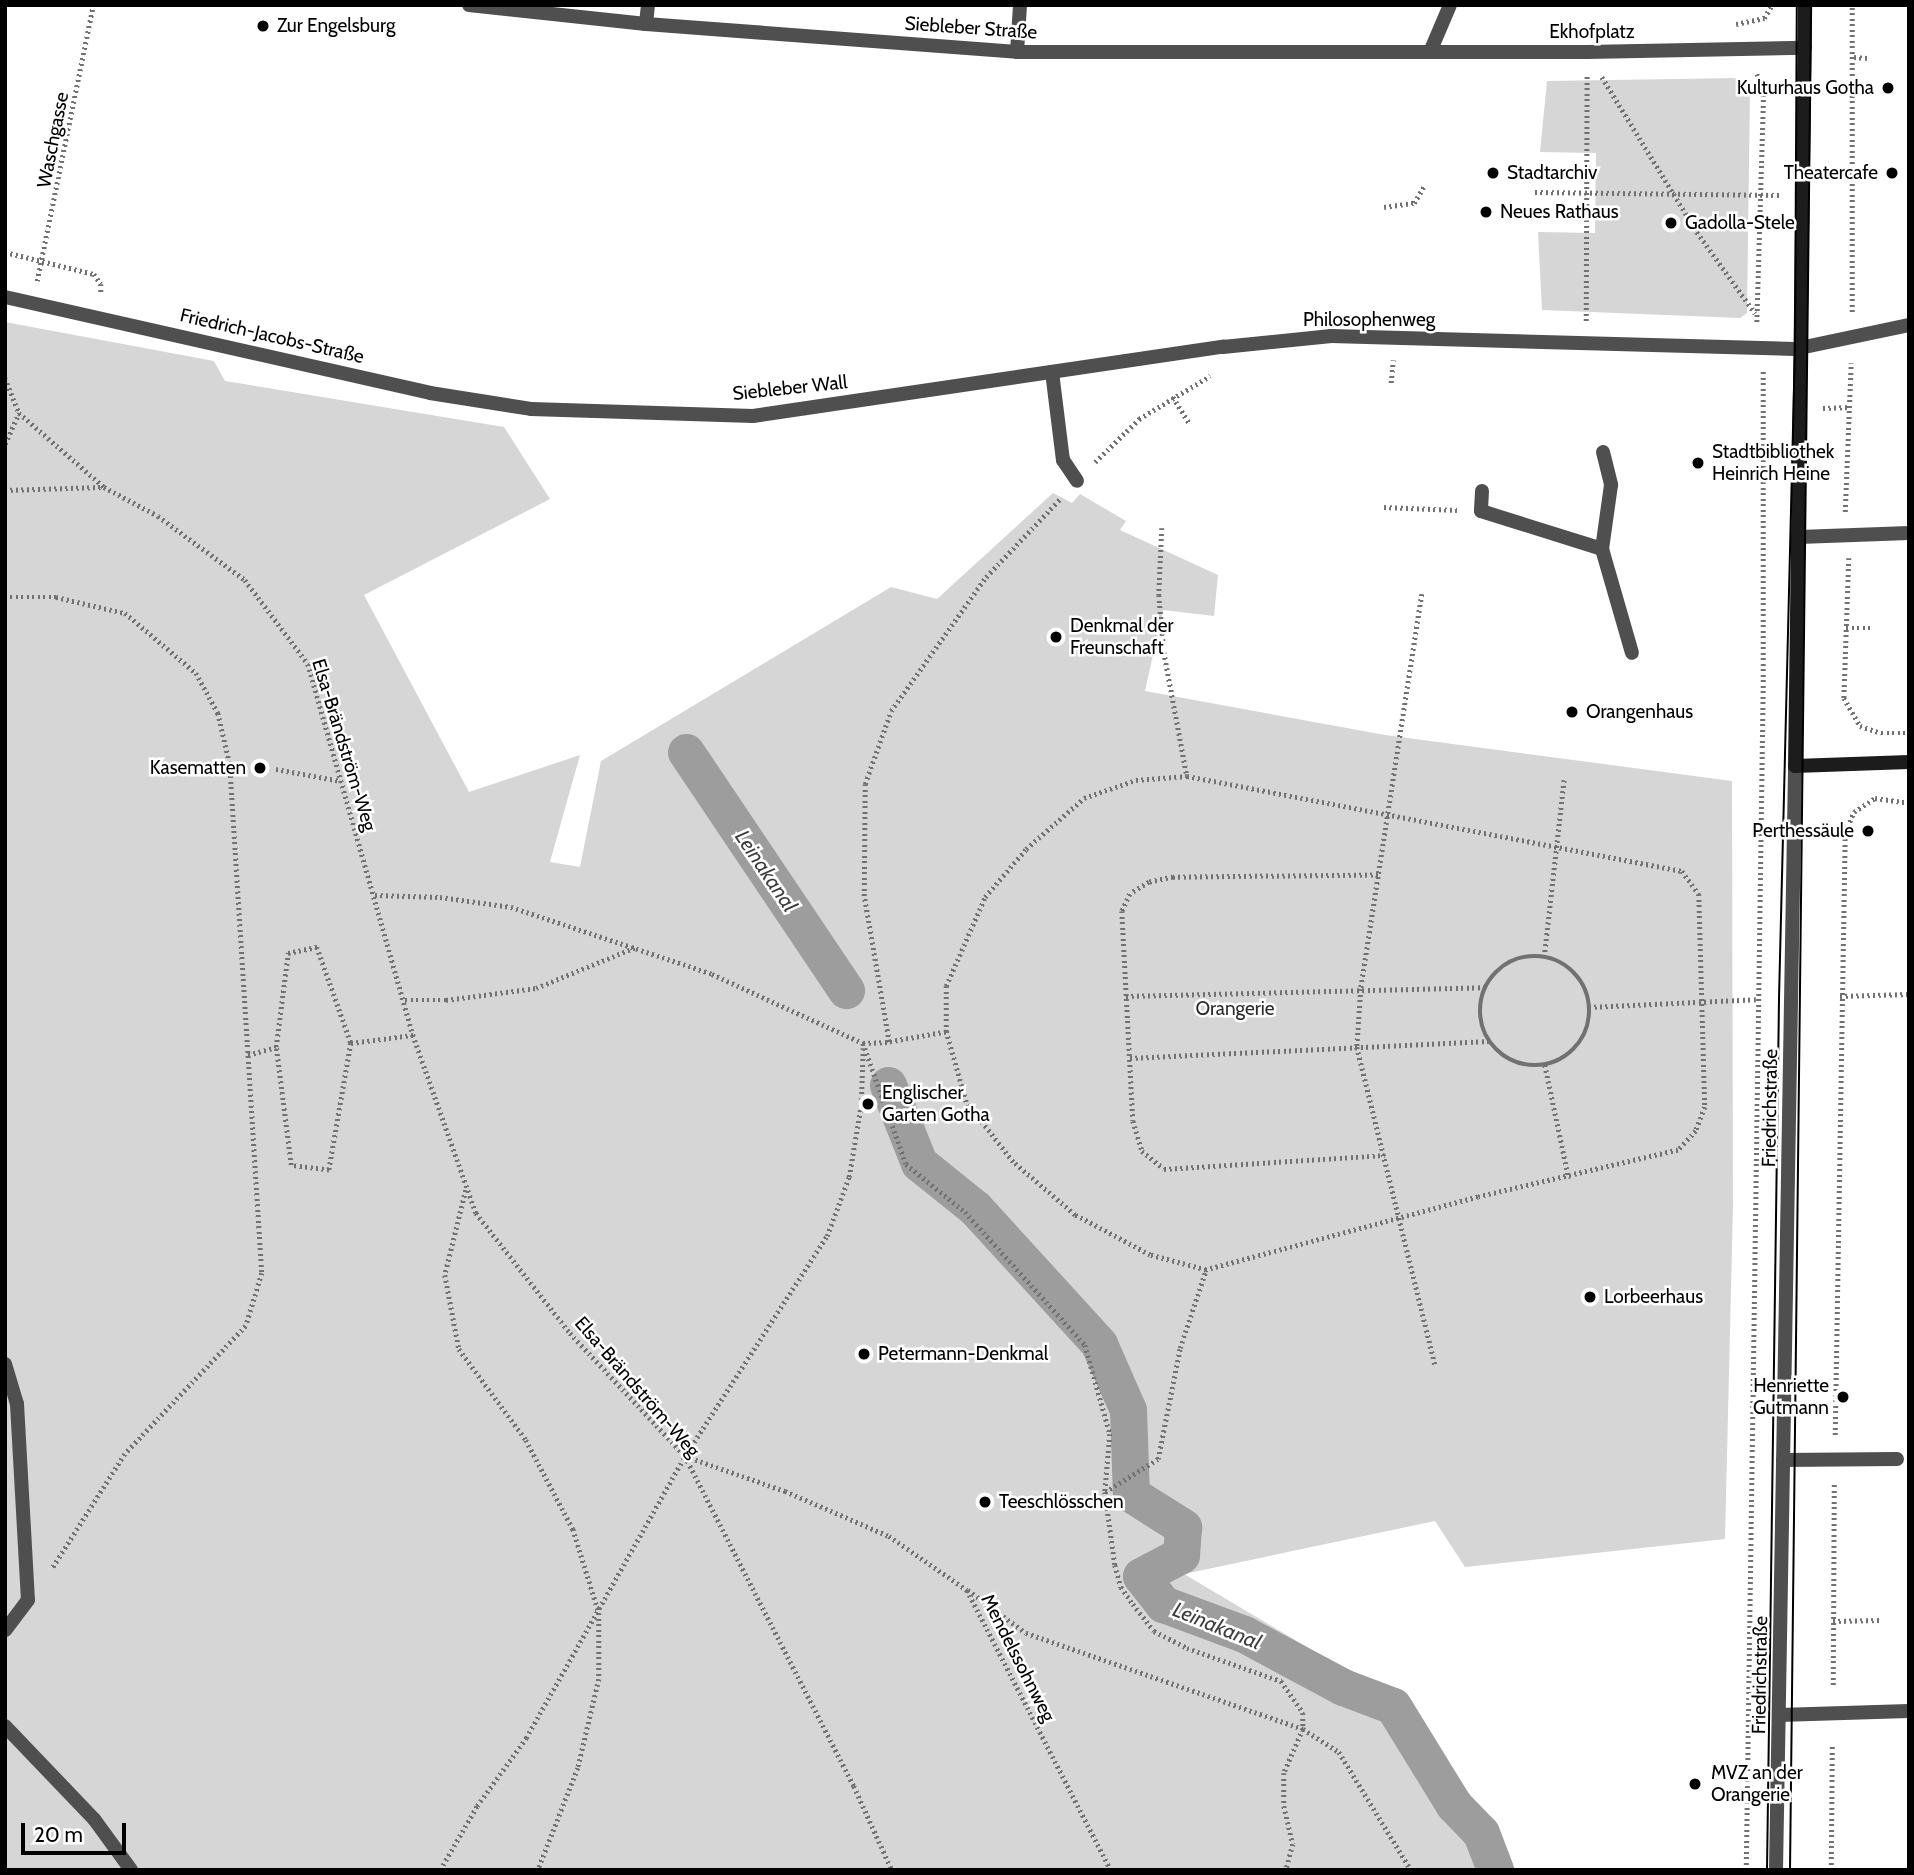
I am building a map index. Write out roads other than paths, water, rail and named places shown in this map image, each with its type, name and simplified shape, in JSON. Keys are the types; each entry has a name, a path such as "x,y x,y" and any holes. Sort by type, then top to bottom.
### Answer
{"main road":[{"path":"1801,348 1805,5"},
{"name":"Friedrichstraße","path":"1795,766 1801,348"},
{"path":"1795,766 1909,762"}],"street":[{"name":"Siebleber Straße","path":"469,5 646,24 1017,51 1430,52"},
{"path":"646,24 648,5"},
{"path":"1017,51 1020,5"},
{"path":"1430,52 1450,5"},
{"name":"Ekhofplatz","path":"1430,52 1805,47"},
{"name":"Friedrich-Jacobs-Straße","path":"5,297 99,314 430,393 531,409"},
{"name":"Philosophenweg","path":"1052,372 1331,336 1763,350 1801,348 1909,325"},
{"path":"1052,372 1063,460 1077,481"},
{"name":"Siebleber Wall","path":"531,409 753,416 1052,372"},
{"path":"1603,452 1611,485 1602,549 1632,653"},
{"path":"1482,491 1481,511 1602,549"},
{"path":"1798,537 1843,533 1909,533"},
{"name":"Friedrichstraße","path":"1776,1870 1795,766"},
{"path":"5,1364 17,1404 28,1600 5,1630"},
{"path":"1783,1460 1897,1459"},
{"path":"1779,1715 1909,1711"},
{"path":"5,1726 94,1819 131,1870"}],"waterway":[{"name":"Leinakanal","path":"686,752 846,990"},
{"name":"Leinakanal","path":"888,1085 919,1163 975,1208 1099,1344 1128,1410 1131,1494 1183,1527 1181,1555 1141,1576 1163,1604 1244,1634 1343,1687 1393,1706 1454,1805 1481,1833 1495,1870"}],"tram line":[{"path":"1767,1870 1779,998 1795,349 1797,5"},
{"path":"1790,1870 1811,5"}],"place":[{"name":"Zur Engelsburg","path":"263,26"},
{"name":"Kulturhaus Gotha","path":"1888,88"},
{"name":"Stadtarchiv","path":"1493,173"},
{"name":"Theatercafe","path":"1892,173"},
{"name":"Neues Rathaus","path":"1486,212"},
{"name":"Gadolla-Stele","path":"1671,223"},
{"name":"Stadtbibliothek Heinrich Heine","path":"1698,463"},
{"name":"Denkmal der Freunschaft","path":"1056,637"},
{"name":"Orangenhaus","path":"1572,712"},
{"name":"Kasematten","path":"260,768"},
{"name":"Perthessäule","path":"1868,831"},
{"name":"Englischer Garten Gotha","path":"868,1104"},
{"name":"Lorbeerhaus","path":"1590,1297"},
{"name":"Petermann-Denkmal","path":"864,1354"},
{"name":"Henriette Gutmann","path":"1843,1397"},
{"name":"Teeschlösschen","path":"985,1502"},
{"name":"MVZ an der Orangerie","path":"1695,1784"}],"park label":[{"name":"Orangerie","path":"1235,1009"}]}
